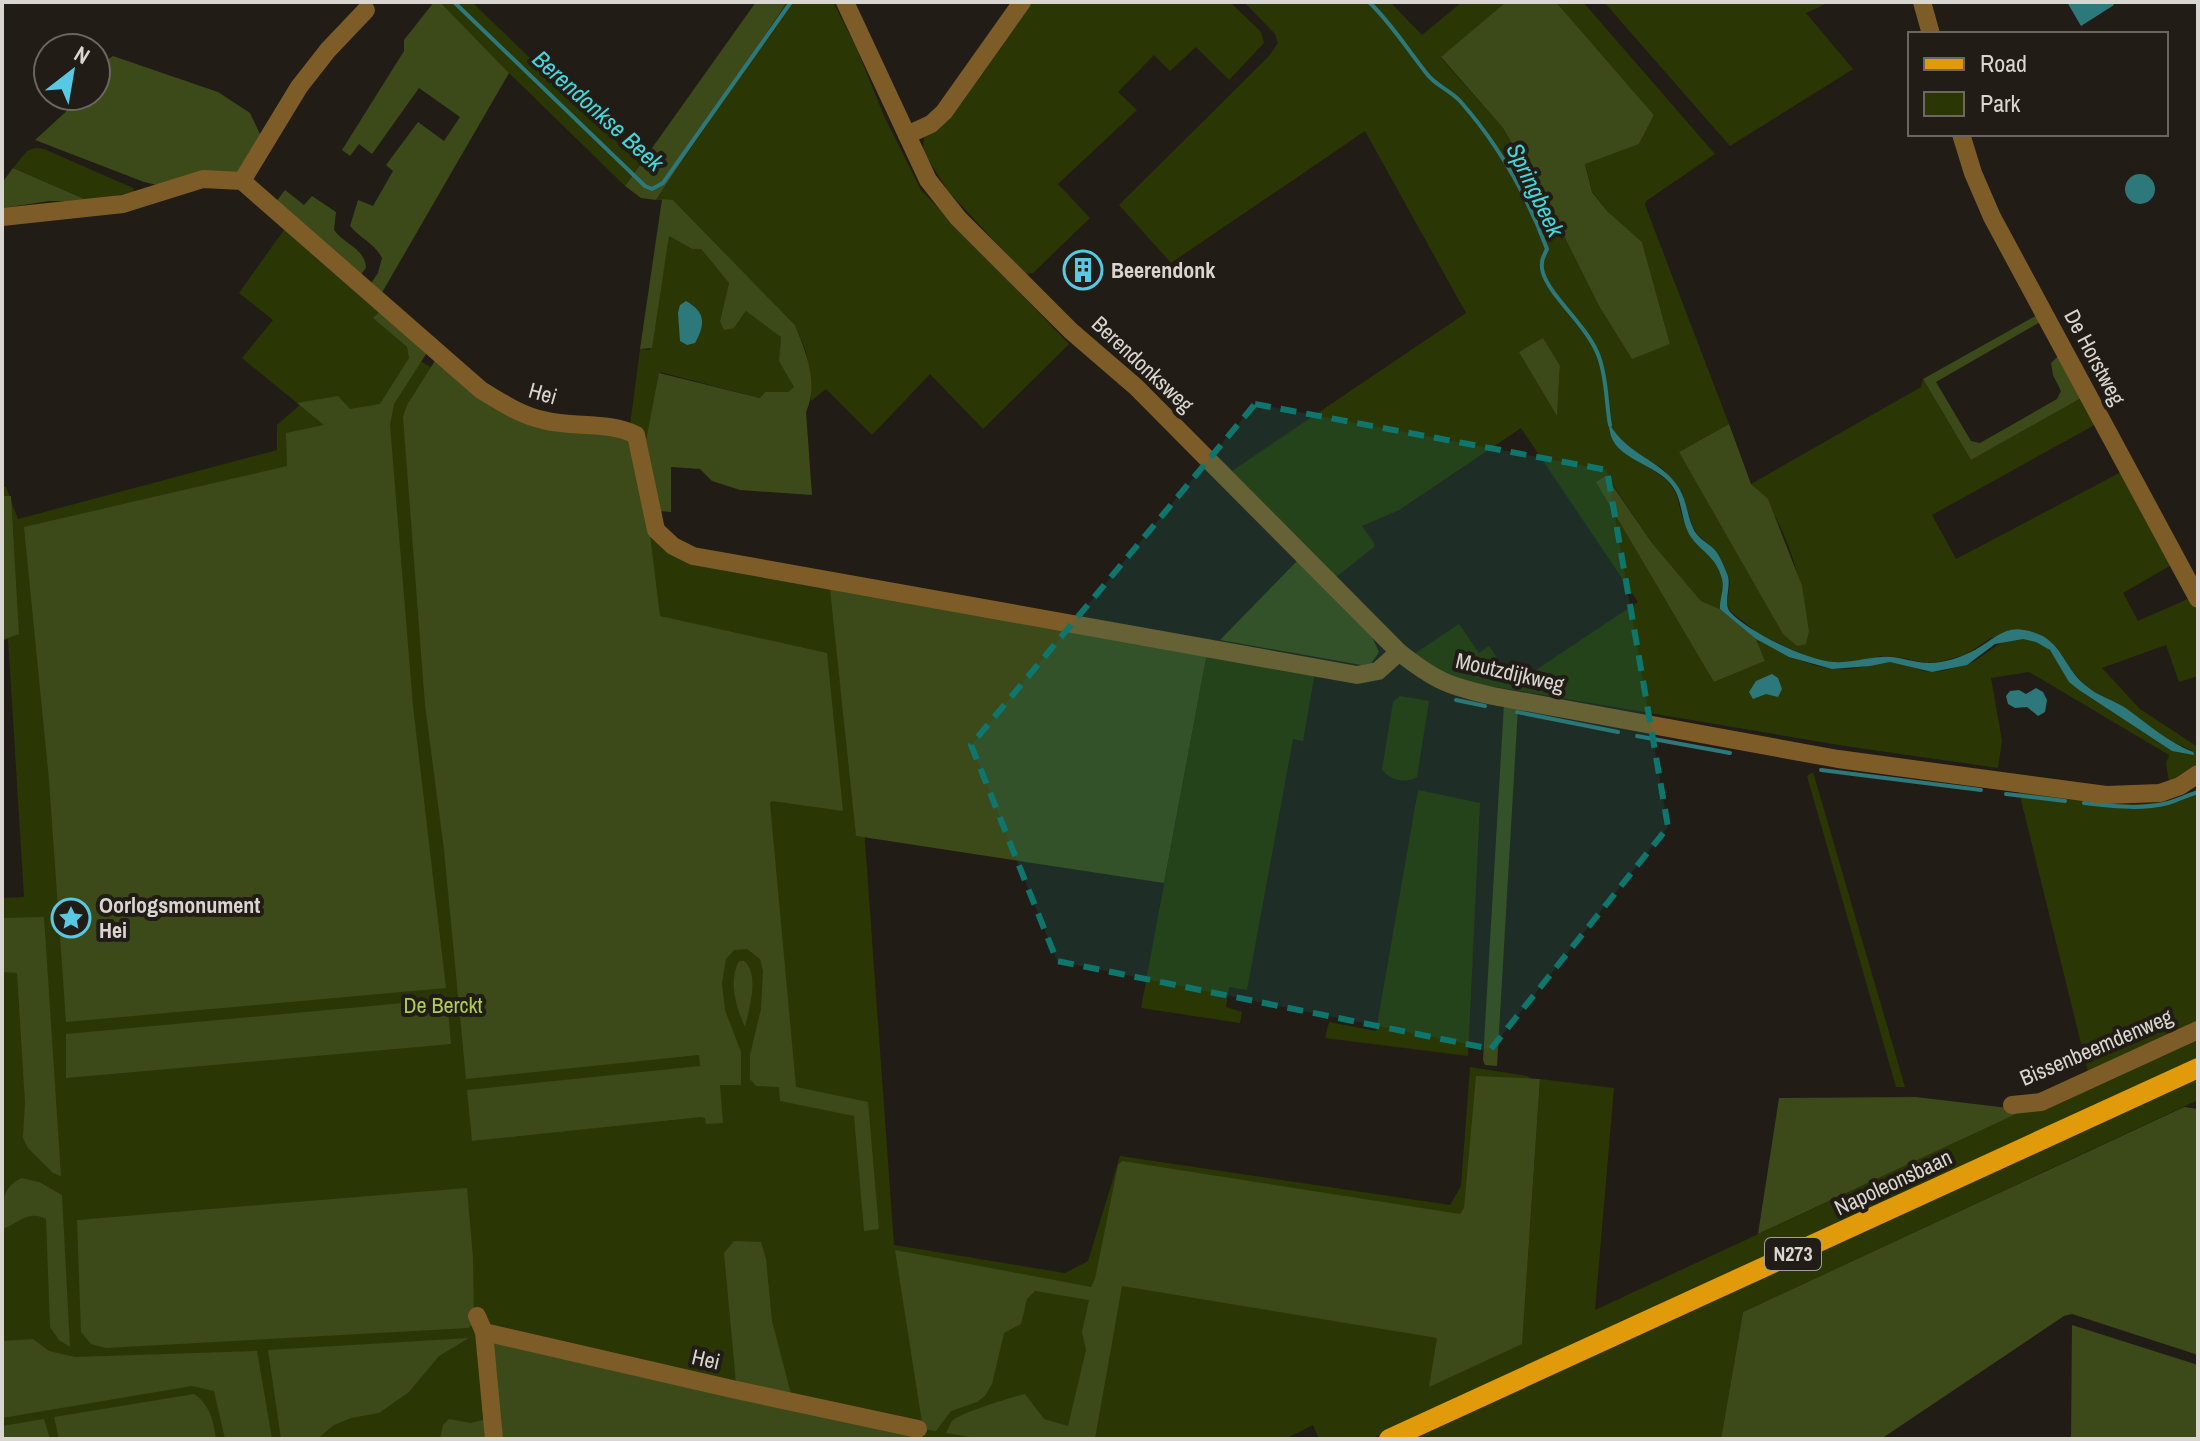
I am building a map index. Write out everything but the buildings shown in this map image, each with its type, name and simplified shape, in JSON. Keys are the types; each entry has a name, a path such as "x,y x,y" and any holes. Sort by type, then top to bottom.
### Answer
{"main road":[{"name":"Napoleonsbaan","path":"1389,1439 2198,1068"}],"street":[{"name":"Berendonksweg","path":"845,2 928,180 958,218 1071,331 1136,387 1399,652"},
{"path":"907,135 931,124 944,112 1022,2"},
{"path":"1922,2 1930,32"},
{"path":"2,217 123,204 203,179 242,181 299,87 328,50 366,10"},
{"name":"De Horstweg","path":"1962,136 1992,217 2198,599"},
{"name":"Hei","path":"242,181 481,390 515,411 544,421 622,428 636,435 656,530 673,546 693,556 1357,675 1378,671 1399,652"},
{"name":"Moutzdijkweg","path":"1399,652 1424,672 1451,687 1838,759 2106,795 2160,793 2180,786 2198,774"},
{"name":"Bissenbeemdenweg","path":"2012,1105 2041,1102 2198,1030"},
{"name":"Hei","path":"494,1439 481,1324 732,1389 918,1429"}],"highlighted area":[{"path":"1255,404 1607,470 1668,827 1491,1049 1057,961 971,745"}],"green space":[{"path":"434,2 440,2 509,73 380,296 369,286 378,273 382,258 350,226 358,200 373,206 393,171 386,165 418,122 444,141 460,117 419,88 372,154 359,144 350,156 342,150 404,51 404,40"},
{"path":"440,2 472,2 640,164 625,186 509,73"},
{"path":"756,2 787,2 656,200 641,198 625,186"},
{"path":"787,2 833,2 921,190 1069,344 983,429 930,374 872,435 826,389 811,401 806,351 795,325 673,200 656,200"},
{"path":"1028,2 1230,2 1261,32 1264,43 1229,80 1196,47 1170,71 1154,55 1118,92 1137,110 1058,184 1090,218 1033,273 1025,274 948,191 923,151 924,137 934,129"},
{"path":"1244,2 1390,2 1422,35 1462,2 1506,2 1441,58 1503,128 1556,220 1599,306 1632,358 1670,344 1642,242 1607,211 1592,191 1585,163 1639,144 1654,115 1556,2 1583,2 1715,154 1646,201 1645,205 1729,424 1679,452 1809,630 1797,572 1783,533 1764,498 1751,484 1921,387 1923,379 1971,460 2083,397 2098,423 1932,515 1956,559 2123,471 2173,564 2123,593 2138,621 2190,598 2198,613 2198,676 2179,682 2166,645 2102,668 2140,709 2198,747 2198,765 2169,782 2166,763 2169,755 2029,672 1991,678 2002,741 1998,768 1845,746 1473,683 1443,675 1411,656 1459,624 1479,653 1489,646 1515,684 1638,602 1521,428 1399,510 1362,526 1374,547 1336,577 1232,471 1466,313 1365,131 1171,263 1119,205 1269,56 1278,43 1275,34","holes":["1520,352 1560,366 1557,414 1556,414","1610,425 1622,443 1663,469 1682,492 1693,527 1714,549 1730,581 1727,604 1730,611 1759,634 1811,658 1832,662 1855,662 1881,656 1925,663 1965,655 1991,638 2041,635 2087,688 2125,708 2168,740 2193,751 2172,751 2079,690 2049,650 2023,638 2003,642 1962,666 1932,672 1890,662 1848,669 1824,667 1789,656 1756,639 1765,661 1714,682 1607,476 1652,543 1701,601 1720,609 1723,583 1720,571 1689,530 1670,484 1620,448 1609,432"]},
{"path":"1506,2 1556,2 1654,115 1639,144 1585,164 1592,192 1607,211 1642,242 1670,344 1632,359 1599,306 1556,220 1503,128 1441,57"},
{"path":"1604,2 1830,2 1806,13 1853,69 1730,146"},
{"path":"112,57 218,92 250,113 260,134 240,171 232,176 157,185 35,140 66,112 112,112"},
{"path":"44,149 133,188 134,192 89,201 13,168 27,151"},
{"path":"13,168 89,201 50,201 2,208 2,183"},
{"path":"285,190 304,205 312,196 336,212 334,230 365,261 366,268 359,277 275,203"},
{"path":"662,199 673,200 795,325 807,357 811,380 810,402 806,412 812,495 740,490 712,481 700,469 671,467 671,512 660,511 646,440 659,373 760,398 765,392 788,392 794,387 779,361 781,337 746,311 734,328 724,330 720,321 729,283 701,249 692,249 669,236 652,348 640,349"},
{"name":"De Berckt","path":"286,227 381,310 374,318 407,347 409,354 538,432 683,547 1190,649 864,828 894,1245 1065,1273 1088,1261 1120,1156 1450,1205 1461,1186 1470,1067 1527,1076 1539,1083 1522,1344 1540,1079 1614,1088 1595,1310 2198,1033 2198,1057 1371,1439 1319,1439 1313,1425 1285,1439 1095,1439 1115,1315 1084,1439 2,1439 2,898 24,897 8,639 2,641 2,487 6,487 18,519 277,450 277,425 302,403 297,403 242,358 273,320 239,293"},
{"path":"669,236 692,249 701,249 729,283 720,321 734,328 746,311 751,312 781,337 780,356 794,388 788,392 765,392 760,398 660,372 646,440 630,425 640,349 650,350"},
{"path":"381,310 428,351 394,404 390,425 413,706 446,988 66,1022 49,780 24,527 287,466 286,433 324,425 297,403 338,396 350,409 380,404 409,358 407,347 373,318"},
{"path":"2039,314 2042,321 1936,382 1971,441 1980,443 2057,399 2061,391 2051,363 2060,354 2083,397 1971,460 1923,379"},
{"path":"1543,338 1560,366 1557,416 1519,352"},
{"path":"436,359 482,398 631,436 648,519 660,616 827,653 843,811 770,803 796,1087 868,1102 879,1229 864,1231 854,1116 780,1101 779,1087 756,1086 750,1079 750,1055 761,1009 763,971 760,959 747,949 734,950 726,959 722,983 725,1010 741,1052 741,1085 720,1085 723,1123 706,1124 705,1118 701,1117 472,1141 467,1090 700,1066 699,1055 466,1079 444,850 425,705 403,417 407,405"},
{"path":"1729,424 1751,484 1768,499 1802,586 1809,631 1806,644 1797,646 1783,634 1679,452"},
{"path":"1606,476 1652,543 1701,601 1740,623 1756,639 1765,661 1714,682 1596,482"},
{"path":"2,496 11,496 19,634 2,640"},
{"path":"1297,561 1372,637 1379,652 1371,664 1361,665 1220,640"},
{"path":"830,589 1207,653 1164,883 856,836"},
{"path":"1207,653 1315,672 1303,741 1293,739 1247,990 1229,987 1226,1007 1242,1012 1240,1023 1141,1008"},
{"path":"1400,696 1429,701 1417,777 1408,780 1394,778 1382,770 1393,702"},
{"path":"1504,704 1518,707 1497,1066 1485,1065 1483,1060"},
{"path":"1813,772 1905,1087 1896,1087 1807,776"},
{"path":"1418,790 1480,803 1468,1056 1325,1038 1329,1022 1376,1031"},
{"path":"2198,790 2198,1027 2089,1076 2019,792 2133,804 2155,803"},
{"path":"44,917 61,1176 53,1173 28,1148 23,1138 25,1102 17,973 2,972 2,918"},
{"path":"739,961 744,961 749,967 752,983 745,1027 736,1003 734,986"},
{"path":"447,999 451,1044 66,1078 66,1034"},
{"path":"2198,1073 2198,1100 1743,1312 1721,1439 1405,1439"},
{"path":"1476,1076 1540,1079 1522,1344 1429,1387 1437,1338 1122,1286 1095,1439 982,1439 946,1433 957,1418 1025,1394 1044,1419 1068,1426 1086,1350 1082,1332 1089,1300 1035,1291 1027,1299 1021,1324 1004,1333 992,1384 985,1396 951,1411 936,1431 923,1429 895,1250 1091,1287 1118,1165 1122,1161 1460,1214 1464,1208"},
{"path":"1916,1097 2025,1110 1758,1234 1779,1098"},
{"path":"2184,1107 2198,1109 2198,1355 2072,1314 2064,1316 1881,1439 1721,1439 1743,1312"},
{"path":"22,1178 39,1182 62,1195 70,1347 59,1340 50,1327 46,1219 28,1216 2,1229 6,1193"},
{"path":"467,1188 474,1321 469,1328 106,1348 91,1344 81,1332 77,1220"},
{"path":"734,1241 761,1242 766,1259 772,1321 791,1394 736,1383 724,1253"},
{"path":"2072,1325 2198,1365 2198,1439 2071,1439"},
{"path":"469,1338 439,1356 409,1392 379,1413 334,1425 317,1439 281,1439 268,1350"},
{"path":"33,1339 49,1351 75,1357 257,1351 272,1439 225,1439 214,1391 192,1386 2,1418 2,1341"},
{"path":"490,1341 912,1436 912,1439 500,1439"},
{"path":"194,1394 210,1414 216,1439 59,1439 54,1417"},
{"path":"44,1419 50,1439 2,1439 2,1426"},
{"path":"449,1419 471,1423 487,1419 489,1439 440,1439 443,1425"}],"water":[{"path":"2067,2 2112,2 2114,5 2081,26"},
{"path":"2140,174 2151,178 2155,189 2151,200 2140,204 2129,200 2125,189 2129,178"},
{"path":"686,301 697,309 702,319 695,343 687,345 680,341 678,313 680,305"},
{"path":"1609,423 1625,443 1663,470 1679,488 1695,531 1716,552 1728,576 1728,609 1764,636 1794,651 1833,662 1887,657 1929,663 1964,655 2010,630 2024,630 2054,645 2077,677 2090,689 2127,709 2194,755 2172,751 2079,690 2069,682 2050,650 2036,642 2023,639 1995,644 1967,665 1932,672 1890,662 1832,669 1789,657 1756,639 1720,609 1723,586 1719,571 1689,534 1674,488 1661,475 1615,444"},
{"path":"1772,674 1778,678 1782,689 1778,697 1766,694 1753,699 1749,692 1756,681"},
{"path":"2036,688 2043,692 2047,700 2045,712 2038,716 2027,707 2015,708 2008,704 2006,696 2010,691 2019,690 2026,694"}],"waterway":[{"name":"Berendonkse Beek","path":"454,2 645,186 652,189 663,183 791,2"},
{"name":"Springbeek","path":"1369,2 1430,78 1456,97 1474,117 1510,171 1547,249 1542,266 1547,283 1587,334 1599,357 1610,425"},
{"path":"1456,700 1485,706"},
{"path":"1517,712 1618,732"},
{"path":"1637,736 1730,753"},
{"path":"1821,770 1981,790"},
{"path":"2084,803 2147,806 2168,803 2198,792"},
{"path":"2006,794 2065,801"}],"place":[{"name":"Beerendonk","path":"1083,270"},
{"name":"Oorlogsmonument Hei","path":"71,918"}]}
